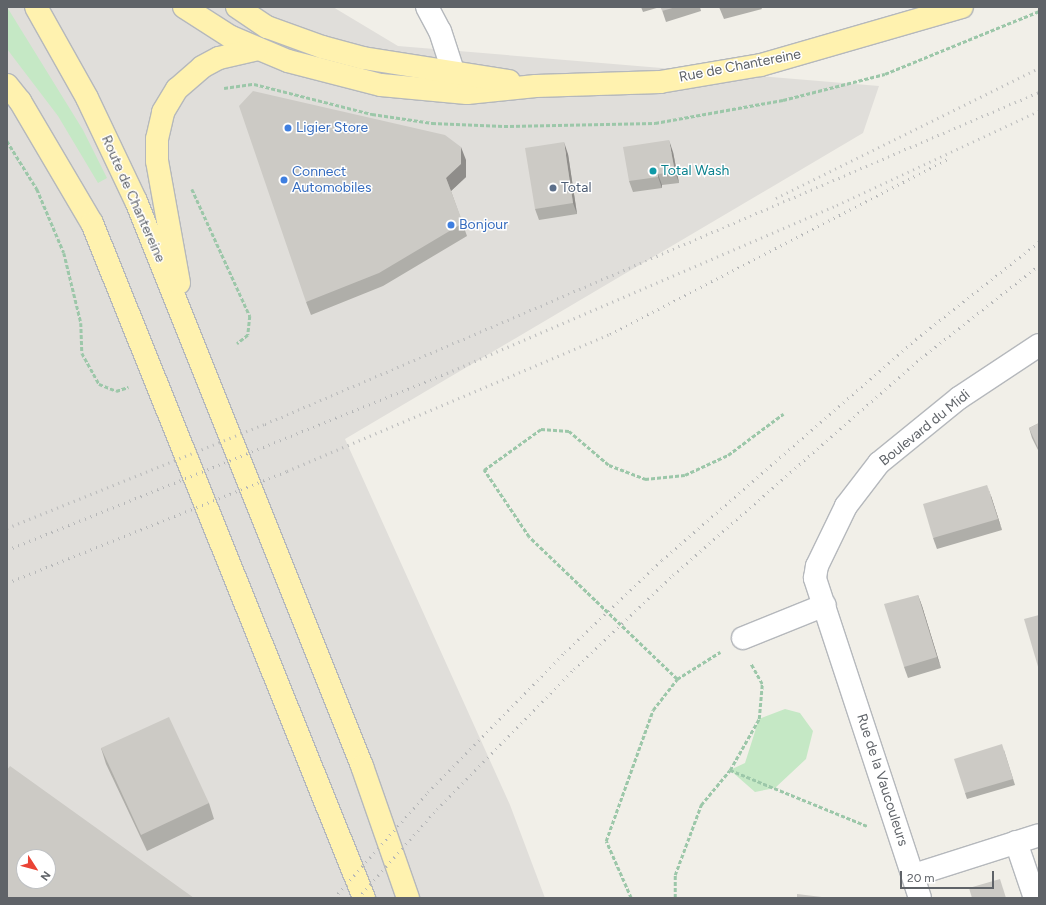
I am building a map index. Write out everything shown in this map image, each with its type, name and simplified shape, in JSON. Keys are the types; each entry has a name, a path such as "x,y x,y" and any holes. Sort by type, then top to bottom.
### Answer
{"main road":[{"name":"Route de Chantereine","path":"36,7 87,98 188,327 362,766 408,898"},
{"path":"184,7 258,49 336,75 419,90 450,82"},
{"path":"237,7 267,27 316,46 450,82"},
{"name":"Rue de Chantereine","path":"450,82 536,86 660,82 761,65 962,7"},
{"path":"188,327 157,161 160,125 169,101 189,76 219,58 258,49"},
{"path":"7,85 20,101 92,223 364,898"}],"street":[{"path":"427,7 440,31 450,82"},
{"name":"Boulevard du Midi","path":"825,605 814,578 817,566 846,506 879,464 959,398 1039,345"},
{"path":"743,638 825,605"},
{"name":"Rue de la Vaucouleurs","path":"825,605 914,875 920,898"},
{"path":"914,875 1039,835"},
{"path":"1016,842 1036,898"}],"path":[{"path":"222,88 254,84 372,114 432,123 504,126 655,122 783,100 885,74 1039,10"},
{"path":"7,141 37,189 64,253 81,323 82,353 99,384 116,391 134,385"},
{"path":"190,182 250,316 248,335 237,344"},
{"path":"677,679 529,537 484,470 540,429 569,431 609,464 645,479 684,476 728,455 783,414"},
{"path":"631,898 606,841 653,710 677,679 743,638 762,684 758,719 730,770 701,805 675,875 675,898"},
{"path":"730,770 826,806 883,833 899,832"}],"shaded area":[{"path":"7,7 333,7 398,46 879,86 863,133 345,439 510,805 545,898 7,898"}],"green space":[{"path":"7,7 83,130 107,178 98,183 58,116 7,49"},
{"path":"785,709 800,713 813,731 806,759 775,788 755,792 730,770 745,763 759,719"}],"building":[{"path":"661,7 676,7 662,11"},
{"path":"253,91 445,135 461,147 461,164 446,178 463,223 379,273 306,302 239,106"},
{"name":"Total Wash","path":"669,140 675,172 658,174 658,177 629,181 623,147"},
{"name":"Total","path":"564,142 573,203 535,209 525,148"},
{"path":"1039,423 1039,450 1029,428"},
{"path":"987,485 998,519 933,538 923,504"},
{"path":"918,595 937,657 904,667 884,604"},
{"path":"1039,615 1039,670 1024,619"},
{"path":"169,717 209,803 141,835 101,748"},
{"path":"1002,744 1013,779 965,793 954,759"},
{"path":"10,766 194,898 7,898 7,770"},
{"path":"1000,879 1006,898 972,898 969,888"},
{"path":"797,894 830,898 797,898"}],"railway":[{"path":"776,198 1039,68"},
{"path":"7,528 265,424 1039,92"},
{"path":"7,550 447,373 837,205 1039,111"},
{"path":"7,583 287,471 610,334 948,159"},
{"path":"334,898 428,792 565,652 662,560 916,339 1039,242"},
{"path":"358,898 437,809 574,669 673,575 921,358 1039,265"}],"place":[{"name":"Ligier Store","path":"288,128"},
{"name":"Total Wash","path":"653,171"},
{"name":"Connect Automobiles","path":"284,180"},
{"name":"Total","path":"553,188"},
{"name":"Bonjour","path":"451,225"}]}
